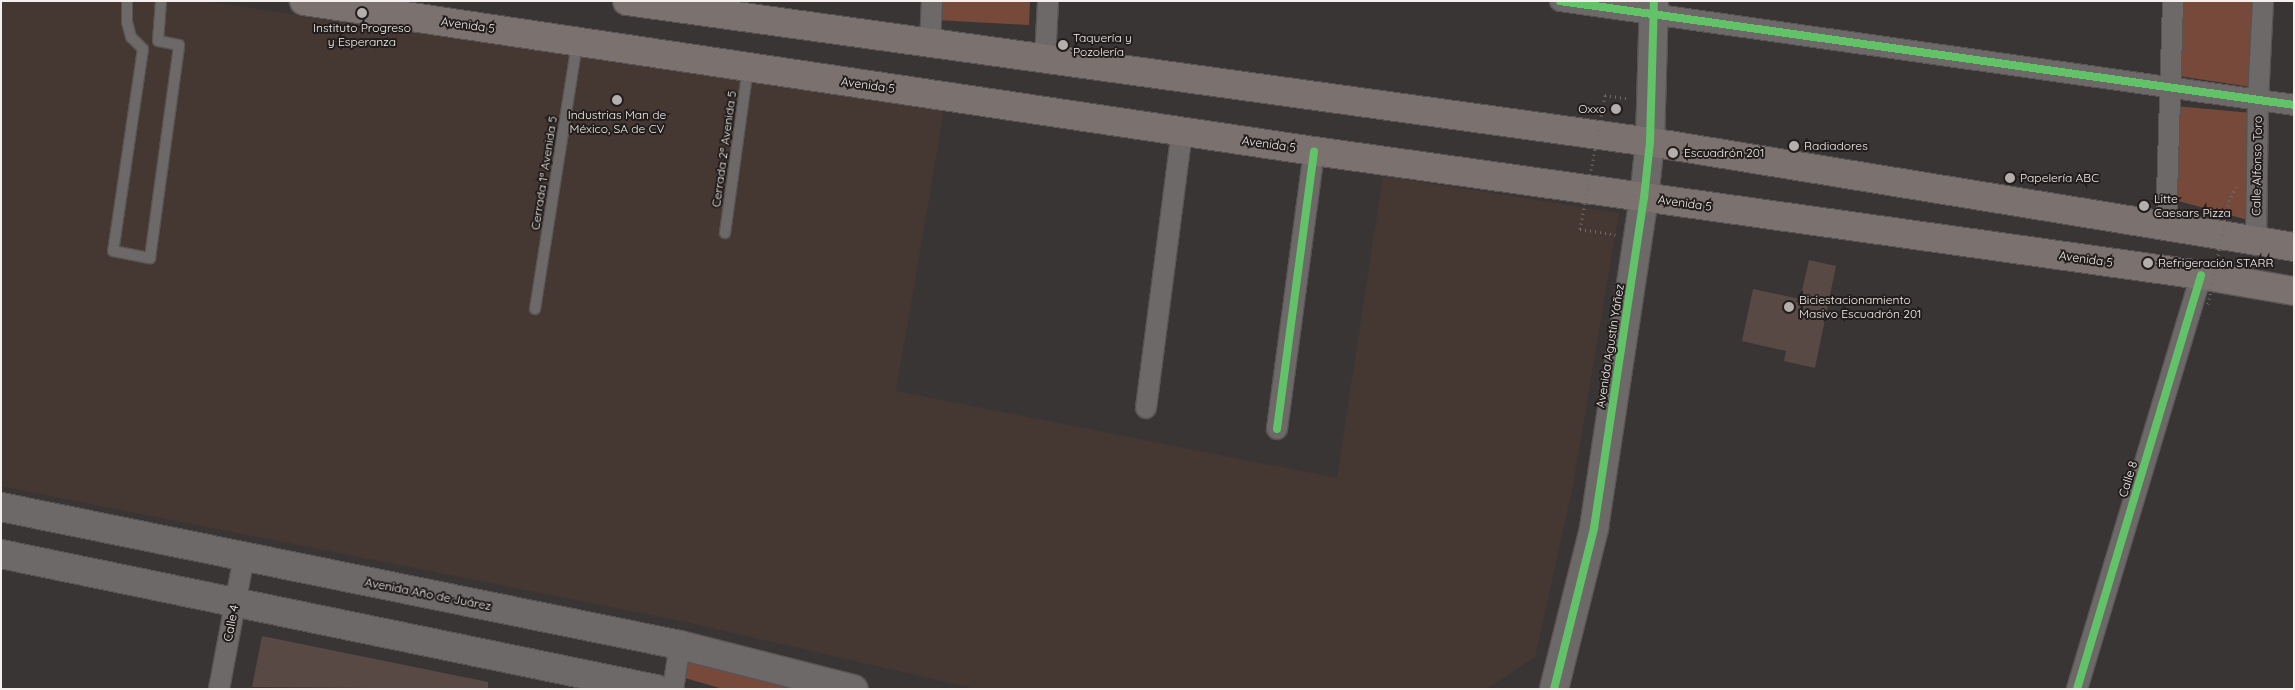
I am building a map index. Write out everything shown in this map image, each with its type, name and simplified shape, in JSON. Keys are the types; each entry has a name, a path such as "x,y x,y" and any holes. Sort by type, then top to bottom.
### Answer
{"main road":[{"name":"Avenida 5","path":"304,1 345,4 748,68 1314,151 2201,275 2294,291"},
{"path":"627,1 1650,142 2294,247"},
{"name":"Avenida Agustín Yáñez","path":"1554,689 1594,528 1644,198 1650,142 1654,8"},
{"name":"Avenida Año de Juárez","path":"1,507 680,645 852,689"},
{"path":"1,554 649,688"}],"street":[{"path":"930,43 932,1"},
{"path":"1045,59 1048,1"},
{"path":"1560,1 1654,8 2169,88 2294,105"},
{"path":"2166,226 2173,1"},
{"name":"Calle Alfonso Toro","path":"2256,241 2258,100 2262,1"},
{"path":"1146,408 1182,131"},
{"path":"1277,429 1314,151"},
{"name":"Calle 8","path":"2077,689 2201,275"},
{"name":"Calle 4","path":"219,689 244,557"},
{"path":"673,689 680,645"}],"lane":[{"path":"127,1 127,22 131,37 143,48 113,251 150,258 179,45 158,41 162,1"},
{"name":"Cerrada 1ª Avenida 5","path":"535,309 578,41"},
{"name":"Cerrada 2ª Avenida 5","path":"725,233 748,68"}],"path":[{"path":"1617,235 1580,229 1605,95 1637,101"},
{"path":"2208,304 2229,202"}],"shaded area":[{"path":"1,1 203,1 944,110 896,391 1337,478 1383,176 1619,213 1572,490 1535,657 1486,689 977,689 686,622 1,486"},
{"path":"938,1 1030,1 1029,25 937,20"},
{"path":"2178,1 2252,1 2251,87 2172,75"},
{"path":"2175,106 2252,113 2248,220 2171,199"},
{"path":"693,657 831,689 723,689 685,678 687,662"}],"building":[{"name":"Biciestacionamiento Masivo Escuadrón 201","path":"1809,260 1836,266 1815,368 1784,361 1786,351 1742,341 1753,289 1800,299"},
{"path":"262,636 488,682 488,689 252,687"}],"cycle path":[{"path":"1560,1 2294,105"},
{"path":"1554,689 1594,528 1644,198 1650,142 1654,1"},
{"path":"1277,429 1314,151"},
{"path":"2077,689 2201,275"}],"place":[{"name":"Instituto Progreso y Esperanza","path":"362,13"},
{"name":"Taquería y Pozolería","path":"1063,45"},
{"name":"Industrias Man de México, SA de CV","path":"617,100"},
{"name":"Oxxo","path":"1616,109"},
{"name":"Radiadores","path":"1794,146"},
{"name":"Escuadrón 201","path":"1673,153"},
{"name":"Papelería ABC","path":"2010,178"},
{"name":"Litte Caesars Pizza","path":"2144,206"},
{"name":"Refrigeración STARR","path":"2148,263"},
{"name":"Biciestacionamiento Masivo Escuadrón 201","path":"1789,307"}]}
